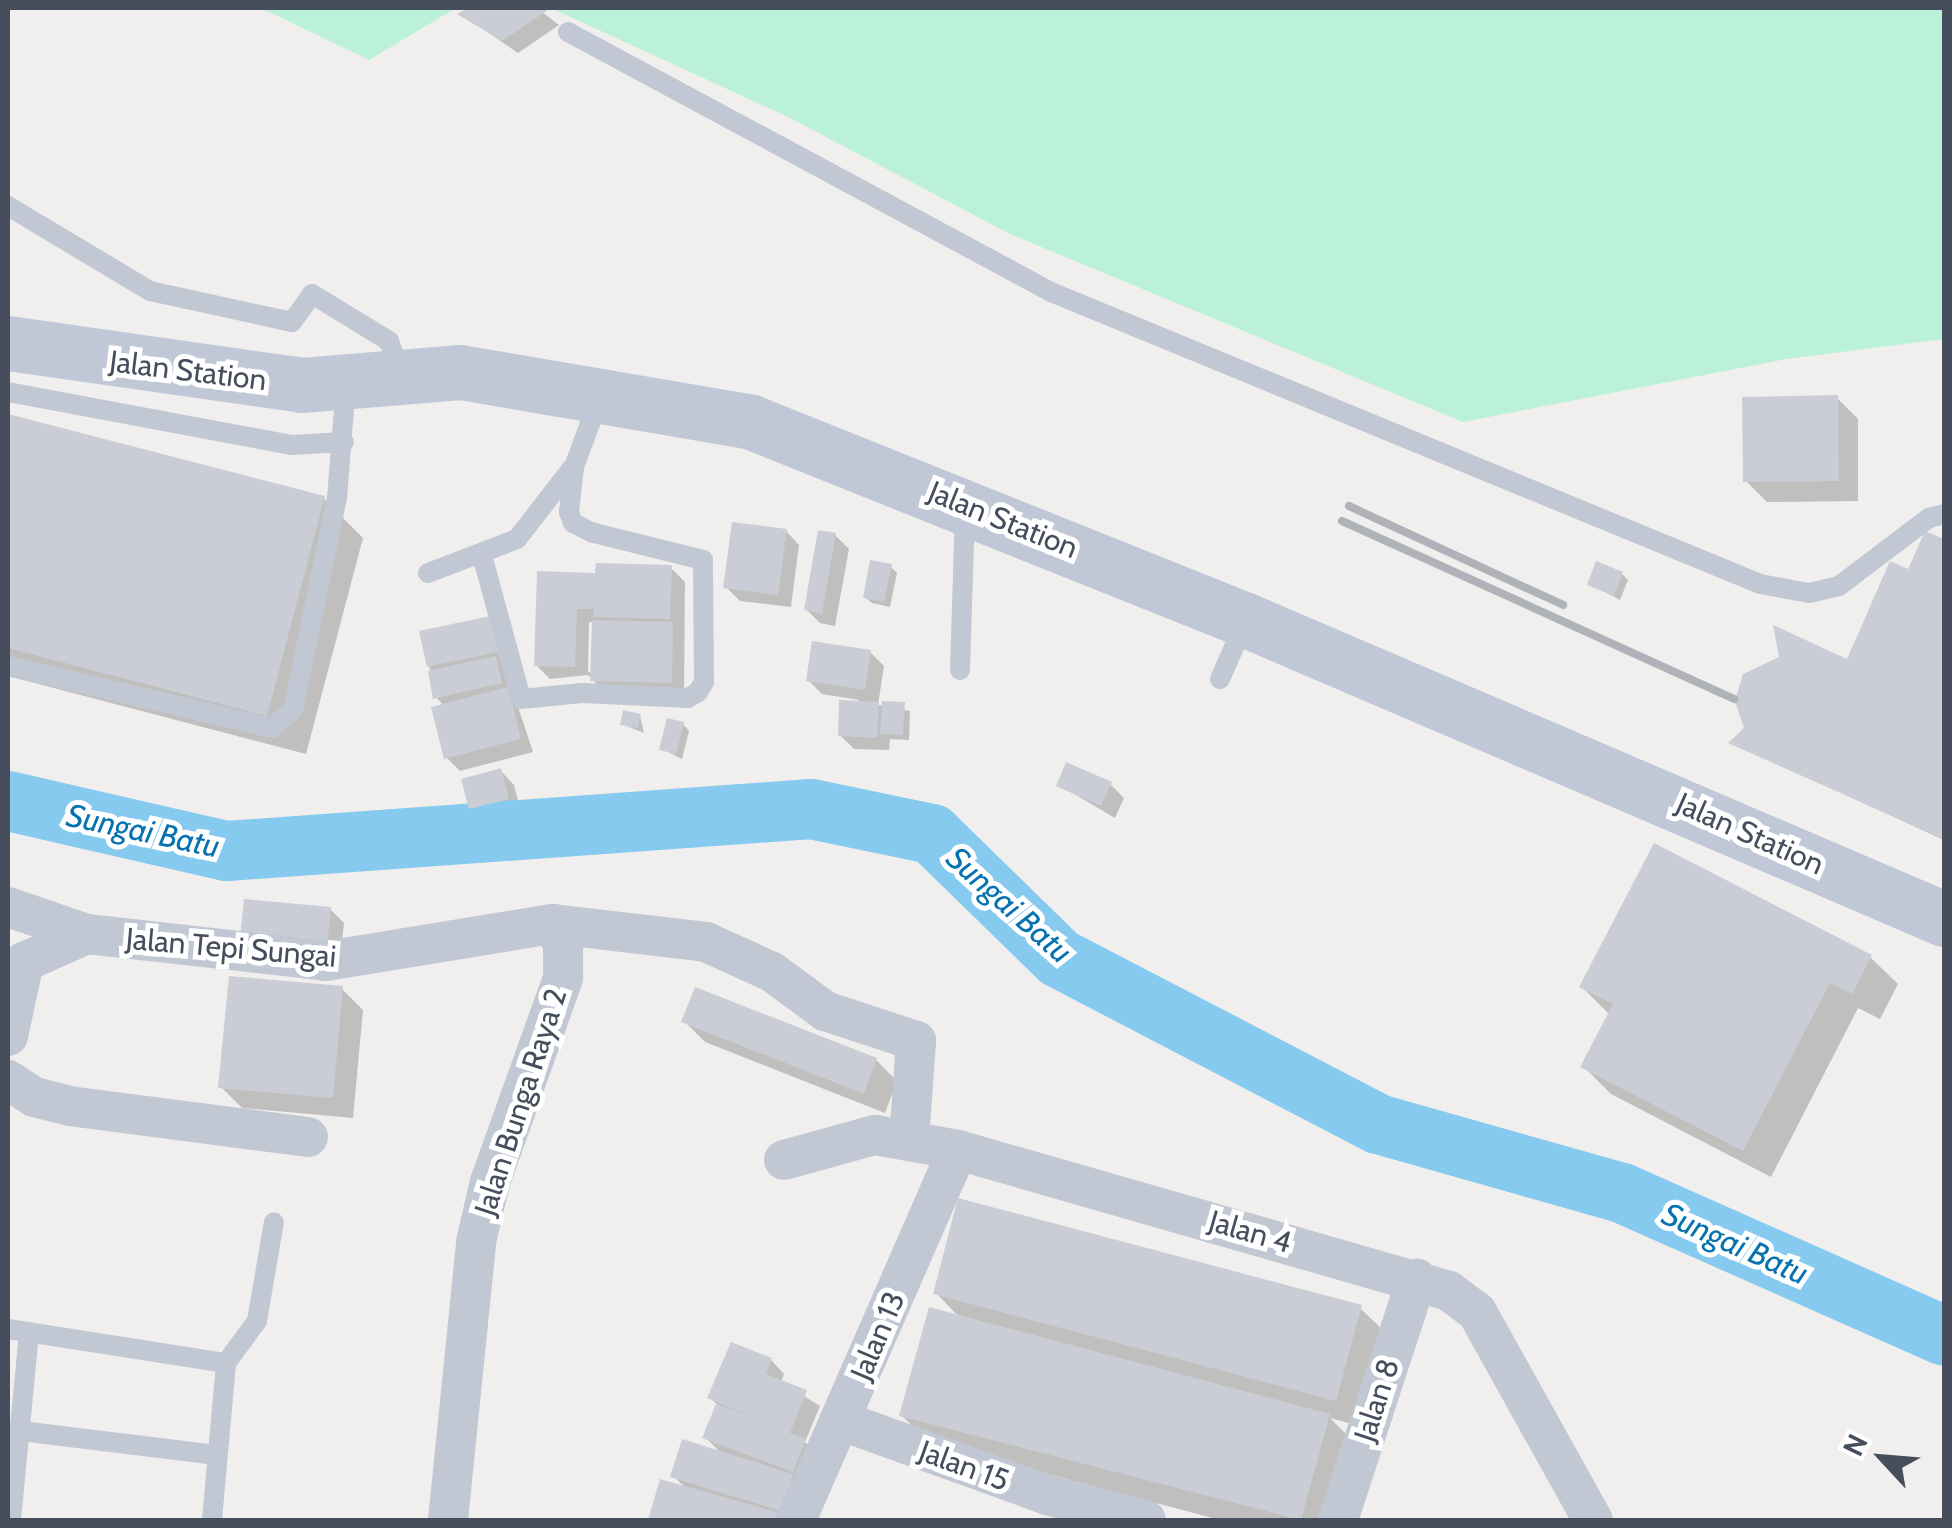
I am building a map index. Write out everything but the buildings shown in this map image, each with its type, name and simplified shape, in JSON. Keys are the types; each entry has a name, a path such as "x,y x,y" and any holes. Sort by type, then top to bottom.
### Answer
{"street":[{"name":"Jalan Station","path":"8,343 140,366 346,384 401,375 460,372 601,392 751,422 966,504 1246,620 1944,920"},
{"name":"Jalan Tepi Sungai","path":"8,907 87,934 326,961 553,924 706,942 772,972 825,1011 908,1036 920,1051 908,1140"},
{"name":"Jalan Bunga Raya 2","path":"448,1520 476,1242 490,1182 564,978 563,945 553,924"},
{"name":"Jalan Tepi Sungai","path":"8,1036 24,962 87,934"},
{"path":"8,1080 34,1098 69,1106 308,1137"},
{"name":"Jalan 4","path":"784,1160 875,1136 908,1140 958,1150 1416,1280 1477,1312 1594,1520"},
{"name":"Jalan 13","path":"796,1520 958,1150"},
{"name":"Jalan 8","path":"1338,1520 1416,1280"},
{"name":"Jalan 15","path":"842,1422 1042,1508 1146,1520"}],"lane":[{"path":"568,32 1051,292 1760,584 1809,593 1839,586 1929,518 1944,514"},
{"path":"8,206 150,291 292,322 312,294 389,341 401,375"},
{"path":"8,666 272,728 292,710 344,442 346,384"},
{"path":"8,392 292,445 344,442"},
{"path":"428,574 482,556 517,539 574,467 601,392"},
{"path":"482,556 521,699 582,693 688,698 698,692 704,682 703,560 573,523 574,467"},
{"path":"960,670 966,504"},
{"path":"1220,679 1246,620"},
{"path":"212,1520 226,1363 257,1321 274,1222"},
{"path":"10,1520 21,1431 18,1331 226,1363"},
{"path":"21,1431 217,1455"}],"green space":[{"path":"261,8 456,8 369,60"},
{"path":"551,8 1944,8 1944,339 1786,359 1463,422 1010,234 790,118"}],"waterway":[{"name":"Sungai Batu","path":"8,801 227,851 811,809 932,834 1059,958 1378,1124 1622,1193 1944,1336"}],"railway":[{"path":"1349,506 1563,605"},
{"path":"1342,521 1735,699"}]}
